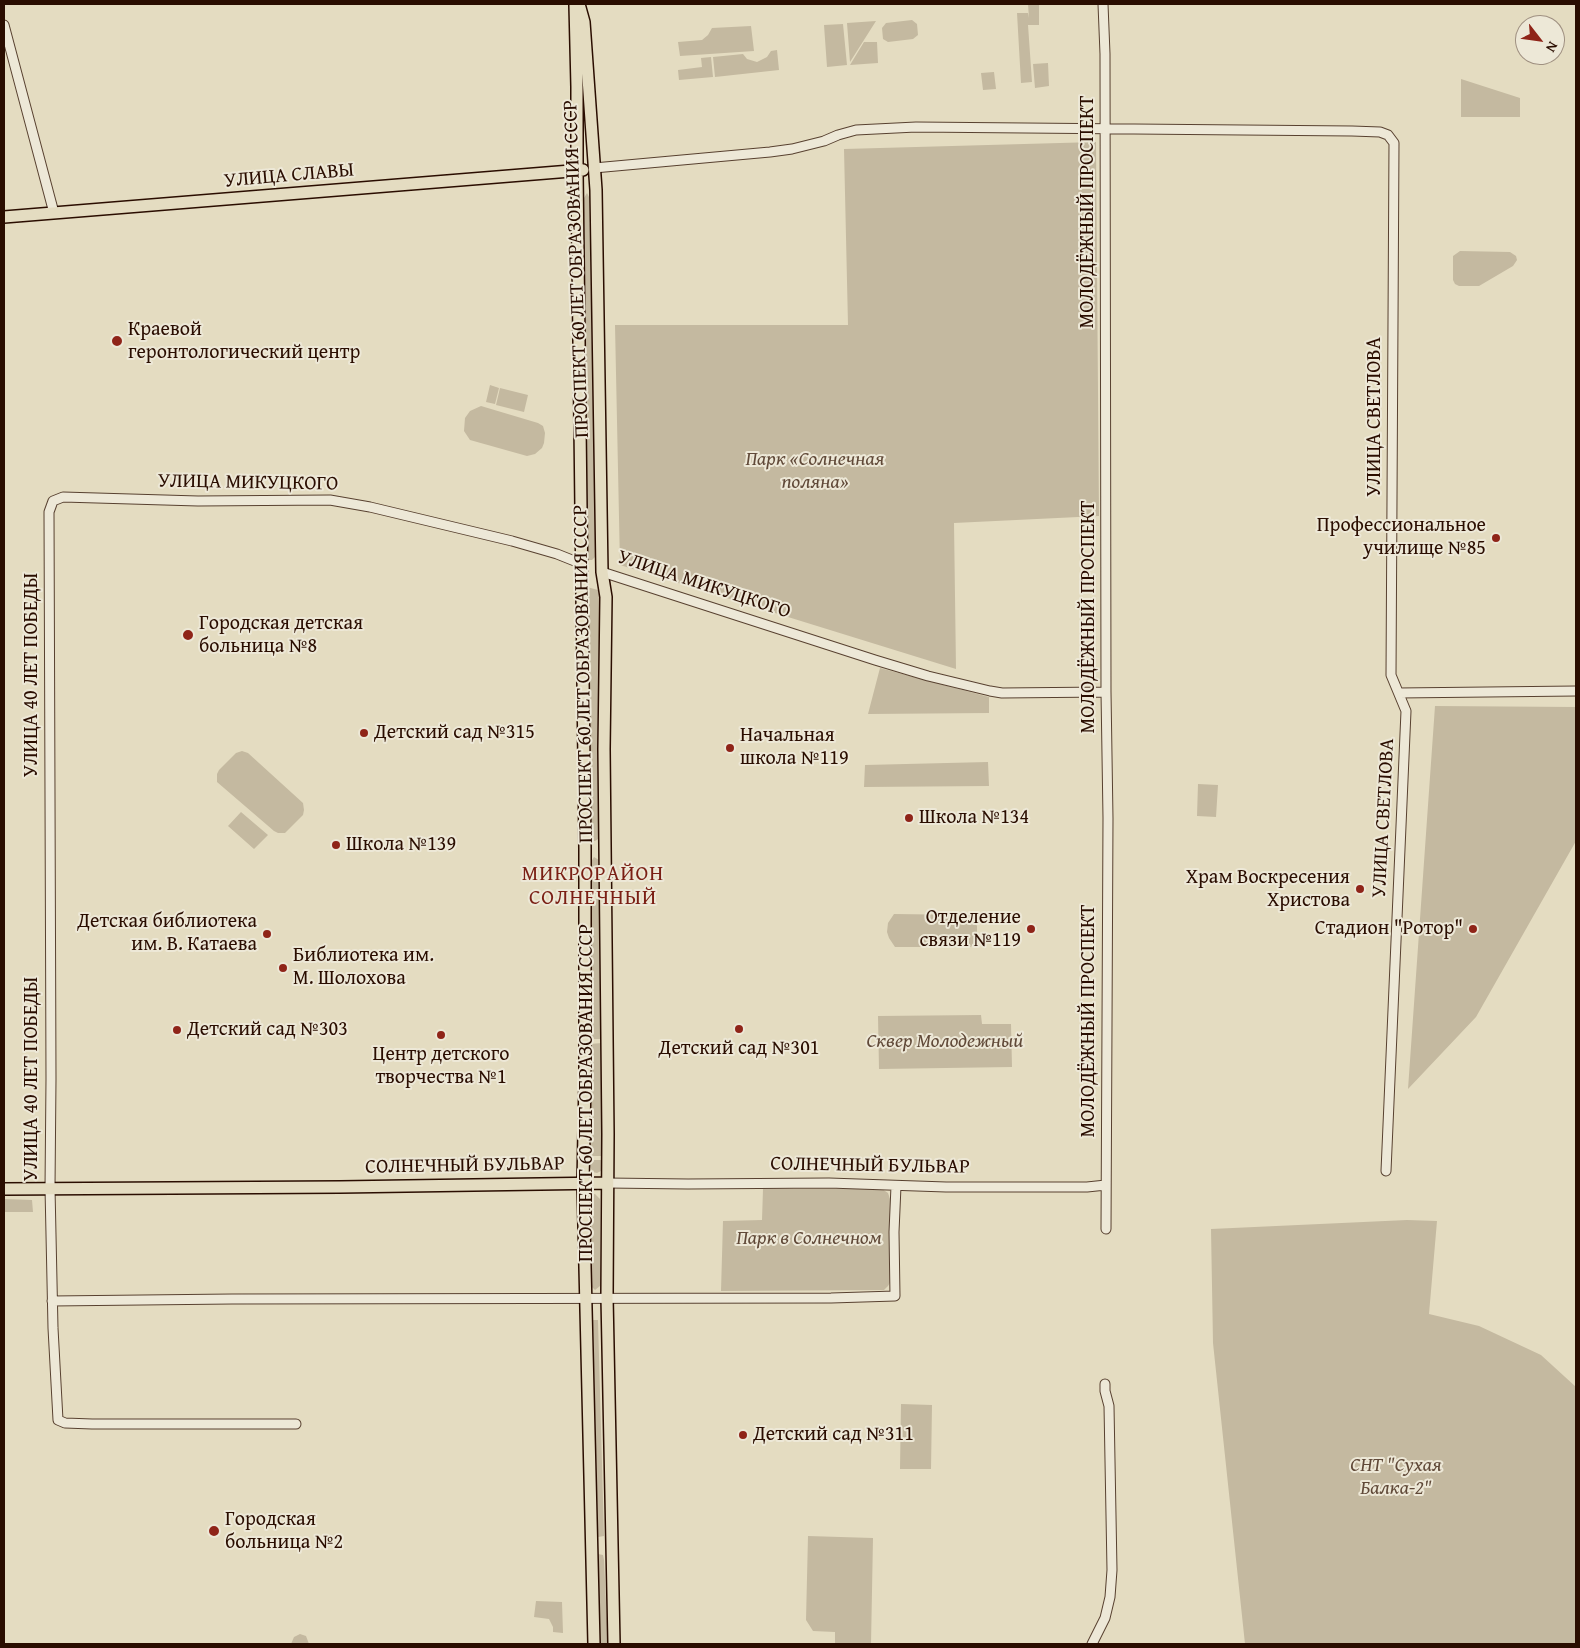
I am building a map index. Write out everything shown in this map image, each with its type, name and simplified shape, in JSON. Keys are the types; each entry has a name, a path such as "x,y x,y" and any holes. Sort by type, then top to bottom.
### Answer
{"main road":[{"name":"ПРОСПЕКТ 60 ЛЕТ ОБРАЗОВАНИЯ СССР","path":"575,4 577,37 585,848 584,1183 594,1644"},
{"name":"ПРОСПЕКТ 60 ЛЕТ ОБРАЗОВАНИЯ СССР","path":"579,4 584,22 590,86 597,200 602,572 606,597 604,848 607,1297 614,1644"},
{"name":"УЛИЦА СЛАВЫ","path":"4,217 577,172 594,168"},
{"name":"УЛИЦА МИКУЦКОГО","path":"582,564 602,572"},
{"path":"585,848 604,848"},
{"name":"СОЛНЕЧНЫЙ БУЛЬВАР","path":"4,1188 330,1187 607,1183"},
{"path":"591,1545 611,1548"}],"street":[{"name":"МОЛОДЁЖНЫЙ ПРОСПЕКТ","path":"1103,4 1108,818 1106,1229"},
{"path":"4,25 54,213"},
{"path":"594,168 738,156 785,150 824,141 838,134 856,130 916,126 1105,128"},
{"name":"УЛИЦА СВЕТЛОВА","path":"1105,128 1380,132 1388,135 1394,143 1391,675 1406,712 1386,1171"},
{"name":"УЛИЦА МИКУЦКОГО","path":"52,501 63,497 208,501 330,500 370,507 512,541 557,554 582,564"},
{"name":"УЛИЦА 40 ЛЕТ ПОБЕДЫ","path":"52,501 49,512 50,1188 52,1301 58,1420 65,1423 92,1424 296,1424"},
{"name":"УЛИЦА МИКУЦКОГО","path":"602,572 875,660 981,689 1002,693 1106,692"},
{"path":"1399,693 1576,691"},
{"name":"СОЛНЕЧНЫЙ БУЛЬВАР","path":"607,1183 829,1183 896,1186 1087,1187 1106,1185"},
{"path":"52,1301 607,1297 831,1298 895,1296 894,1232 896,1186"},
{"path":"1092,1644 1105,1618 1110,1597 1112,1570 1109,1406 1105,1384"}],"green space":[{"path":"1028,4 1039,4 1039,25 1028,25 1032,82 1021,83 1017,13 1028,13 1029,18"},
{"path":"912,20 917,24 918,35 913,39 888,42 883,39 882,28 886,23"},
{"path":"876,21 850,62 847,23"},
{"path":"843,24 847,65 827,67 824,25"},
{"path":"751,26 754,51 680,56 678,42 702,40 712,28"},
{"path":"864,42 877,42 878,63 850,65"},
{"path":"777,50 779,70 715,77 713,57 743,54 747,59 757,62 767,57 771,51"},
{"path":"711,57 713,77 679,80 678,70 702,67 701,58"},
{"path":"1048,63 1049,86 1035,88 1033,64"},
{"path":"994,72 996,89 983,90 981,73"},
{"path":"1461,79 1520,98 1520,117 1461,117"},
{"name":"Парк «Солнечная поляна»","path":"1096,142 1099,516 954,523 956,669 620,565 615,325 848,325 844,149"},
{"path":"587,193 589,197 596,556 592,560 589,560 586,555 584,198"},
{"path":"1460,251 1510,252 1516,256 1517,260 1513,266 1479,286 1459,286 1453,280 1453,256"},
{"path":"490,385 499,388 495,404 486,402"},
{"path":"500,388 528,395 524,412 496,405"},
{"path":"481,406 543,426 545,433 542,448 535,454 527,456 470,440 464,431 465,418 470,411"},
{"path":"587,587 598,590 599,594 599,834 598,839 595,841 592,841 591,838"},
{"path":"880,668 989,697 989,713 868,714"},
{"name":"Стадион \"Ротор\"","path":"1435,706 1576,707 1576,841 1476,1017 1408,1089"},
{"path":"242,751 248,753 303,803 303,815 285,833 274,831 217,782 219,770 236,753"},
{"path":"988,762 989,786 864,787 865,765"},
{"path":"1198,784 1218,785 1216,817 1197,816"},
{"path":"241,812 268,835 254,849 228,826"},
{"path":"594,857 599,860 599,894 590,894 591,862"},
{"path":"590,899 599,899 602,1039 589,1039"},
{"path":"894,914 971,915 977,926 977,937 971,947 895,947 887,932 888,923"},
{"name":"Сквер Молодежный","path":"981,1015 982,1024 1011,1024 1012,1067 879,1069 878,1016"},
{"path":"602,1043 603,1156 589,1156 590,1044"},
{"path":"590,1160 603,1160 601,1171 593,1172 590,1167"},
{"name":"Парк в Солнечном","path":"763,1189 882,1189 888,1193 891,1210 891,1281 888,1286 884,1290 721,1291 723,1221 762,1220"},
{"path":"595,1194 600,1199 600,1286 595,1290 591,1286 590,1199 591,1195"},
{"path":"4,1199 32,1200 33,1212 4,1212"},
{"name":"СНТ \"Сухая Балка-2\"","path":"1407,1220 1437,1221 1429,1314 1479,1326 1541,1355 1576,1387 1576,1644 1245,1644 1213,1343 1211,1229"},
{"path":"593,1320 598,1320 604,1536 598,1537"},
{"path":"901,1404 932,1405 931,1469 900,1469"},
{"path":"808,1536 873,1538 871,1644 835,1644 835,1632 813,1631 806,1620"},
{"path":"598,1554 603,1555 604,1560 608,1644 600,1644"},
{"path":"536,1601 562,1602 563,1633 553,1632 549,1619 534,1617"},
{"path":"300,1634 306,1636 309,1644 291,1644 294,1637"}],"place":[{"name":"Краевой геронтологический центр","path":"117,341"},
{"name":"Профессиональное училище №85","path":"1496,538"},
{"name":"Городская детская больница №8","path":"188,635"},
{"name":"Детский сад №315","path":"364,733"},
{"name":"Начальная школа №119","path":"730,748"},
{"name":"Школа №134","path":"909,818"},
{"name":"Школа №139","path":"336,845"},
{"name":"Храм Воскресения Христова","path":"1360,889"},
{"name":"Отделение связи №119","path":"1031,929"},
{"name":"Стадион \"Ротор\"","path":"1473,929"},
{"name":"Детская библиотека им. В. Катаева","path":"267,934"},
{"name":"Библиотека им. М. Шолохова","path":"283,968"},
{"name":"Детский сад №301","path":"739,1029"},
{"name":"Детский сад №303","path":"177,1030"},
{"name":"Центр детского творчества №1","path":"441,1035"},
{"name":"Детский сад №311","path":"743,1435"},
{"name":"Городская больница №2","path":"214,1531"}],"district":[{"name":"МИКРОРАЙОН СОЛНЕЧНЫЙ","path":"593,887"}]}
